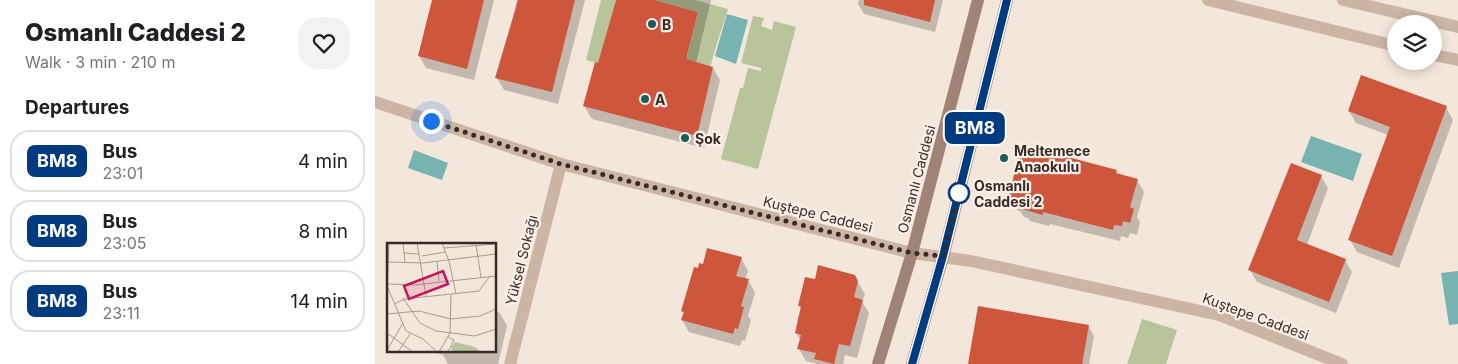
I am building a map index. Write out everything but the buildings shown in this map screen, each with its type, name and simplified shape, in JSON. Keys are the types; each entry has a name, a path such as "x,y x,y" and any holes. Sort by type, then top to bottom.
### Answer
{"main road":[{"name":"Osmanlı Caddesi","path":"878,364 912,253 978,0"},
{"path":"912,364 943,256 1007,0"}],"street":[{"path":"1208,0 1387,44"},
{"path":"1343,0 1458,27"},
{"path":"1442,57 1458,60"},
{"name":"Kuştepe Caddesi","path":"375,102 561,164 912,253 971,261 1159,301 1219,316 1342,364"},
{"name":"Yüksel Sokağı","path":"510,364 561,164"}],"green space":[{"path":"601,0 616,0 606,36 687,57 698,12 654,0 695,0 728,9 712,62 707,92 586,60"},
{"path":"753,16 764,18 761,26 772,30 774,21 796,27 758,169 721,159 740,88 743,88 748,68 761,71 761,68 741,63"},
{"path":"1142,319 1177,330 1166,364 1127,364"}],"water":[{"path":"727,14 748,20 736,64 715,56"},
{"path":"1311,136 1362,154 1353,181 1301,162"},
{"path":"414,150 448,163 442,180 408,168"},
{"path":"1458,271 1458,324 1449,325 1441,273"}],"bus line":[{"name":"BM8","path":"912,364 943,256 1007,0"}],"place":[{"name":"B","path":"652,24"},
{"name":"A","path":"645,99"},
{"name":"Şok","path":"685,138"},
{"name":"Meltemece Anaokulu","path":"1004,158"},
{"name":"Osmanlı Caddesi 2","path":"959,193"}],"route":[{"path":"431,121 561,164 912,253 943,256 959,193"}]}
